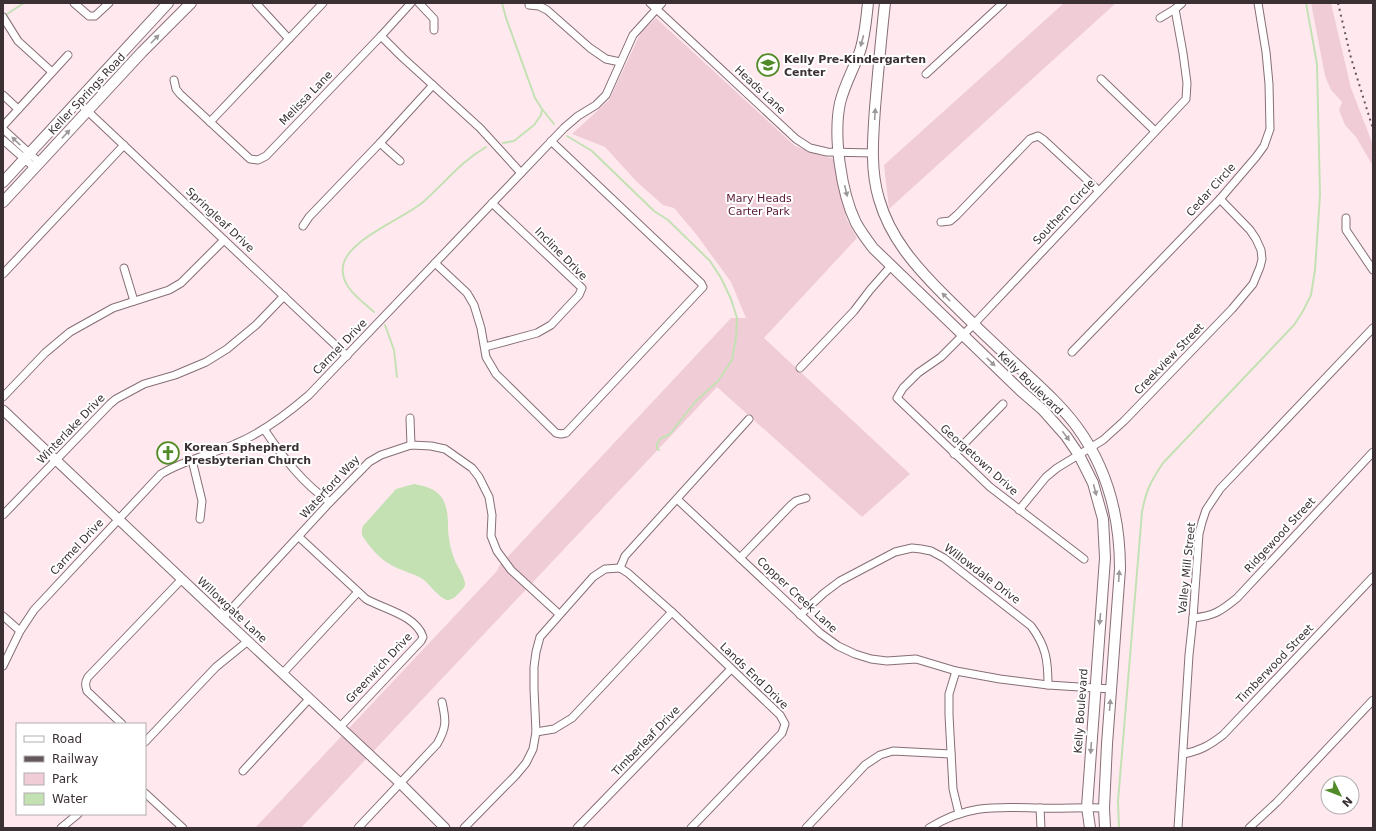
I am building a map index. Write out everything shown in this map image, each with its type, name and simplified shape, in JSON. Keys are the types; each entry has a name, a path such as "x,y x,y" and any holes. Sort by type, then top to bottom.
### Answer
{"main road":[{"name":"Keller Springs Road","path":"3,182 168,3"},
{"name":"Keller Springs Road","path":"3,202 142,52 191,3"},
{"name":"Kelly Boulevard","path":"868,3 866,28 859,53 840,103 837,132 837,153 845,192 856,223 873,248 1051,418 1079,455 1093,483 1103,519 1105,558 1087,807 1090,828"},
{"name":"Kelly Boulevard","path":"885,3 876,89 873,152 875,180 886,219 902,249 916,266 973,325 1061,409 1076,426 1090,448 1113,504 1120,545 1120,569 1107,744 1104,828"}],"street":[{"path":"74,3 89,16 95,16 109,3"},
{"path":"256,3 288,39"},
{"path":"210,122 323,3"},
{"name":"Melissa Lane","path":"174,80 176,89 180,94 250,159 258,160 263,158 411,3"},
{"path":"419,3 434,19 434,30"},
{"name":"Heads Lane","path":"650,3 796,139 810,148 827,152 873,152"},
{"name":"Carmel Drive","path":"3,666 20,630 34,610 161,474 175,465 236,444 264,429 309,395 551,141 578,116 596,105 606,95 636,30 662,3"},
{"path":"926,74 1003,3"},
{"path":"1160,18 1182,3"},
{"name":"Cedar Circle","path":"1072,352 1220,199 1264,146 1270,129 1270,84 1258,3"},
{"path":"530,5 539,6 547,10 585,44 606,59 620,62"},
{"name":"Southern Circle","path":"900,403 897,398 903,388 918,373 941,357 973,325 1186,99 1183,53 1175,9"},
{"path":"3,17 18,41 52,72"},
{"path":"381,36 480,128 521,173"},
{"path":"3,126 68,55"},
{"path":"1101,79 1155,131"},
{"path":"303,226 309,217 433,85"},
{"path":"3,95 18,109"},
{"name":"Springleaf Drive","path":"78,102 347,356"},
{"path":"3,129 37,166"},
{"path":"941,222 950,221 957,215 1030,139 1038,136 1099,191"},
{"path":"3,140 27,156"},
{"path":"435,263 467,293 474,305 478,315 486,357 496,374 556,433 566,433 703,287 701,283 551,141"},
{"path":"380,143 400,161"},
{"path":"3,274 124,145"},
{"name":"Creekview Street","path":"1019,510 1046,476 1103,440 1124,421 1249,291 1256,278 1262,258 1261,250 1250,230 1220,199"},
{"name":"Incline Drive","path":"485,347 537,333 551,325 579,296 582,288 492,203"},
{"path":"1346,218 1346,230 1373,270"},
{"path":"3,397 45,353 70,332 113,308 169,290 181,283 224,240"},
{"path":"800,368 854,311 891,266"},
{"path":"124,268 134,300"},
{"name":"Winterlake Drive","path":"3,516 116,399 144,384 175,375 206,362 227,349 256,325 284,296"},
{"name":"Valley Mill Street","path":"1178,828 1184,754 1189,655 1199,534 1206,510 1220,489 1373,328"},
{"name":"Georgetown Drive","path":"900,403 990,487 1084,559"},
{"path":"954,454 1003,404"},
{"name":"Willowgate Lane","path":"3,410 400,783 445,828"},
{"path":"410,418 411,445"},
{"path":"464,828 516,775 526,763 533,749 536,732 534,689 536,652 540,637 593,577 605,569 620,568 625,556 749,419"},
{"path":"264,429 292,468 330,502"},
{"name":"Waterford Way","path":"223,618 369,462 381,455 411,445 431,446 445,449 472,468 479,477 489,497 492,515 491,536 497,551 511,570 559,614"},
{"name":"Ridgewood Street","path":"1193,618 1214,614 1237,598 1373,452"},
{"path":"192,460 202,501 200,519"},
{"path":"740,558 791,505 796,501 806,498"},
{"name":"Copper Creek Lane","path":"677,499 800,615 830,641 855,654 871,659 887,661 916,660 981,676 1048,685 1112,689"},
{"name":"Greenwich Drive","path":"299,537 358,592 374,604 394,611 406,618 421,632 423,636 421,641 340,728"},
{"name":"Willowdale Drive","path":"800,615 835,584 895,552 912,548 932,551 944,558 1031,626 1039,637 1045,650 1048,664 1048,685"},
{"name":"Lands End Drive","path":"620,568 628,573 672,612 780,715 786,724 782,733 691,828"},
{"name":"Timberwood Street","path":"1184,754 1196,752 1210,745 1223,735 1373,577"},
{"path":"121,723 87,691 85,686 88,677 182,579"},
{"path":"282,673 358,592"},
{"path":"536,732 554,729 572,718 672,612"},
{"path":"3,616 20,630"},
{"path":"146,741 216,667 248,641"},
{"name":"Timberleaf Drive","path":"576,828 731,669"},
{"path":"956,671 949,694 953,789 959,814"},
{"path":"243,771 310,699"},
{"path":"1249,828 1277,802 1373,700"},
{"path":"358,828 437,744 443,734 446,720 442,702"},
{"path":"806,828 865,765 880,755 893,751 951,754"},
{"path":"146,794 183,828"},
{"path":"929,828 942,820 988,807 1104,808"},
{"path":"1040,808 1041,828"},
{"path":"64,827 77,815"}],"green space":[{"path":"1064,3 1116,3 889,209 884,165"},
{"path":"1311,3 1331,3 1351,88 1373,145 1373,166 1356,137 1345,125 1339,110 1342,102 1331,90 1325,76"},
{"name":"Mary Heads Carter Park","path":"656,18 795,146 835,159 849,209 845,213 847,220 857,238 764,338 910,474 862,517 717,387 301,828 255,828 497,571 499,566 731,318 746,318 731,282 696,234 674,208 663,205 637,182 605,147 572,134 609,100 641,32"}],"water":[{"path":"414,484 430,488 436,492 441,496 446,508 451,550 463,575 465,583 465,586 455,597 451,599 447,600 441,597 426,582 416,575 387,563 375,552 362,536 363,526 396,489"}],"waterway":[{"path":"7,14 24,3"},
{"path":"502,3 535,98 554,124"},
{"path":"1119,828 1118,801 1142,512 1147,492 1163,463 1294,325 1311,295 1315,270 1320,195 1317,64 1306,3"},
{"path":"503,143 514,141 534,125 541,115 542,109"},
{"path":"567,136 592,151 654,211 668,220 710,261 721,278 731,299 737,318 736,338 732,360 718,381 696,401 670,434 660,439 657,444 657,448 659,450"},
{"path":"374,312 348,287 343,274 343,266 347,256 354,247 364,239 422,203 460,166 486,147"},
{"path":"385,325 394,350 397,377"}],"railway":[{"path":"1338,3 1351,58 1373,129"}],"place":[{"name":"Kelly Pre-Kindergarten Center","path":"768,65"},
{"name":"Korean Sphepherd Presbyterian Church","path":"168,453"}]}
